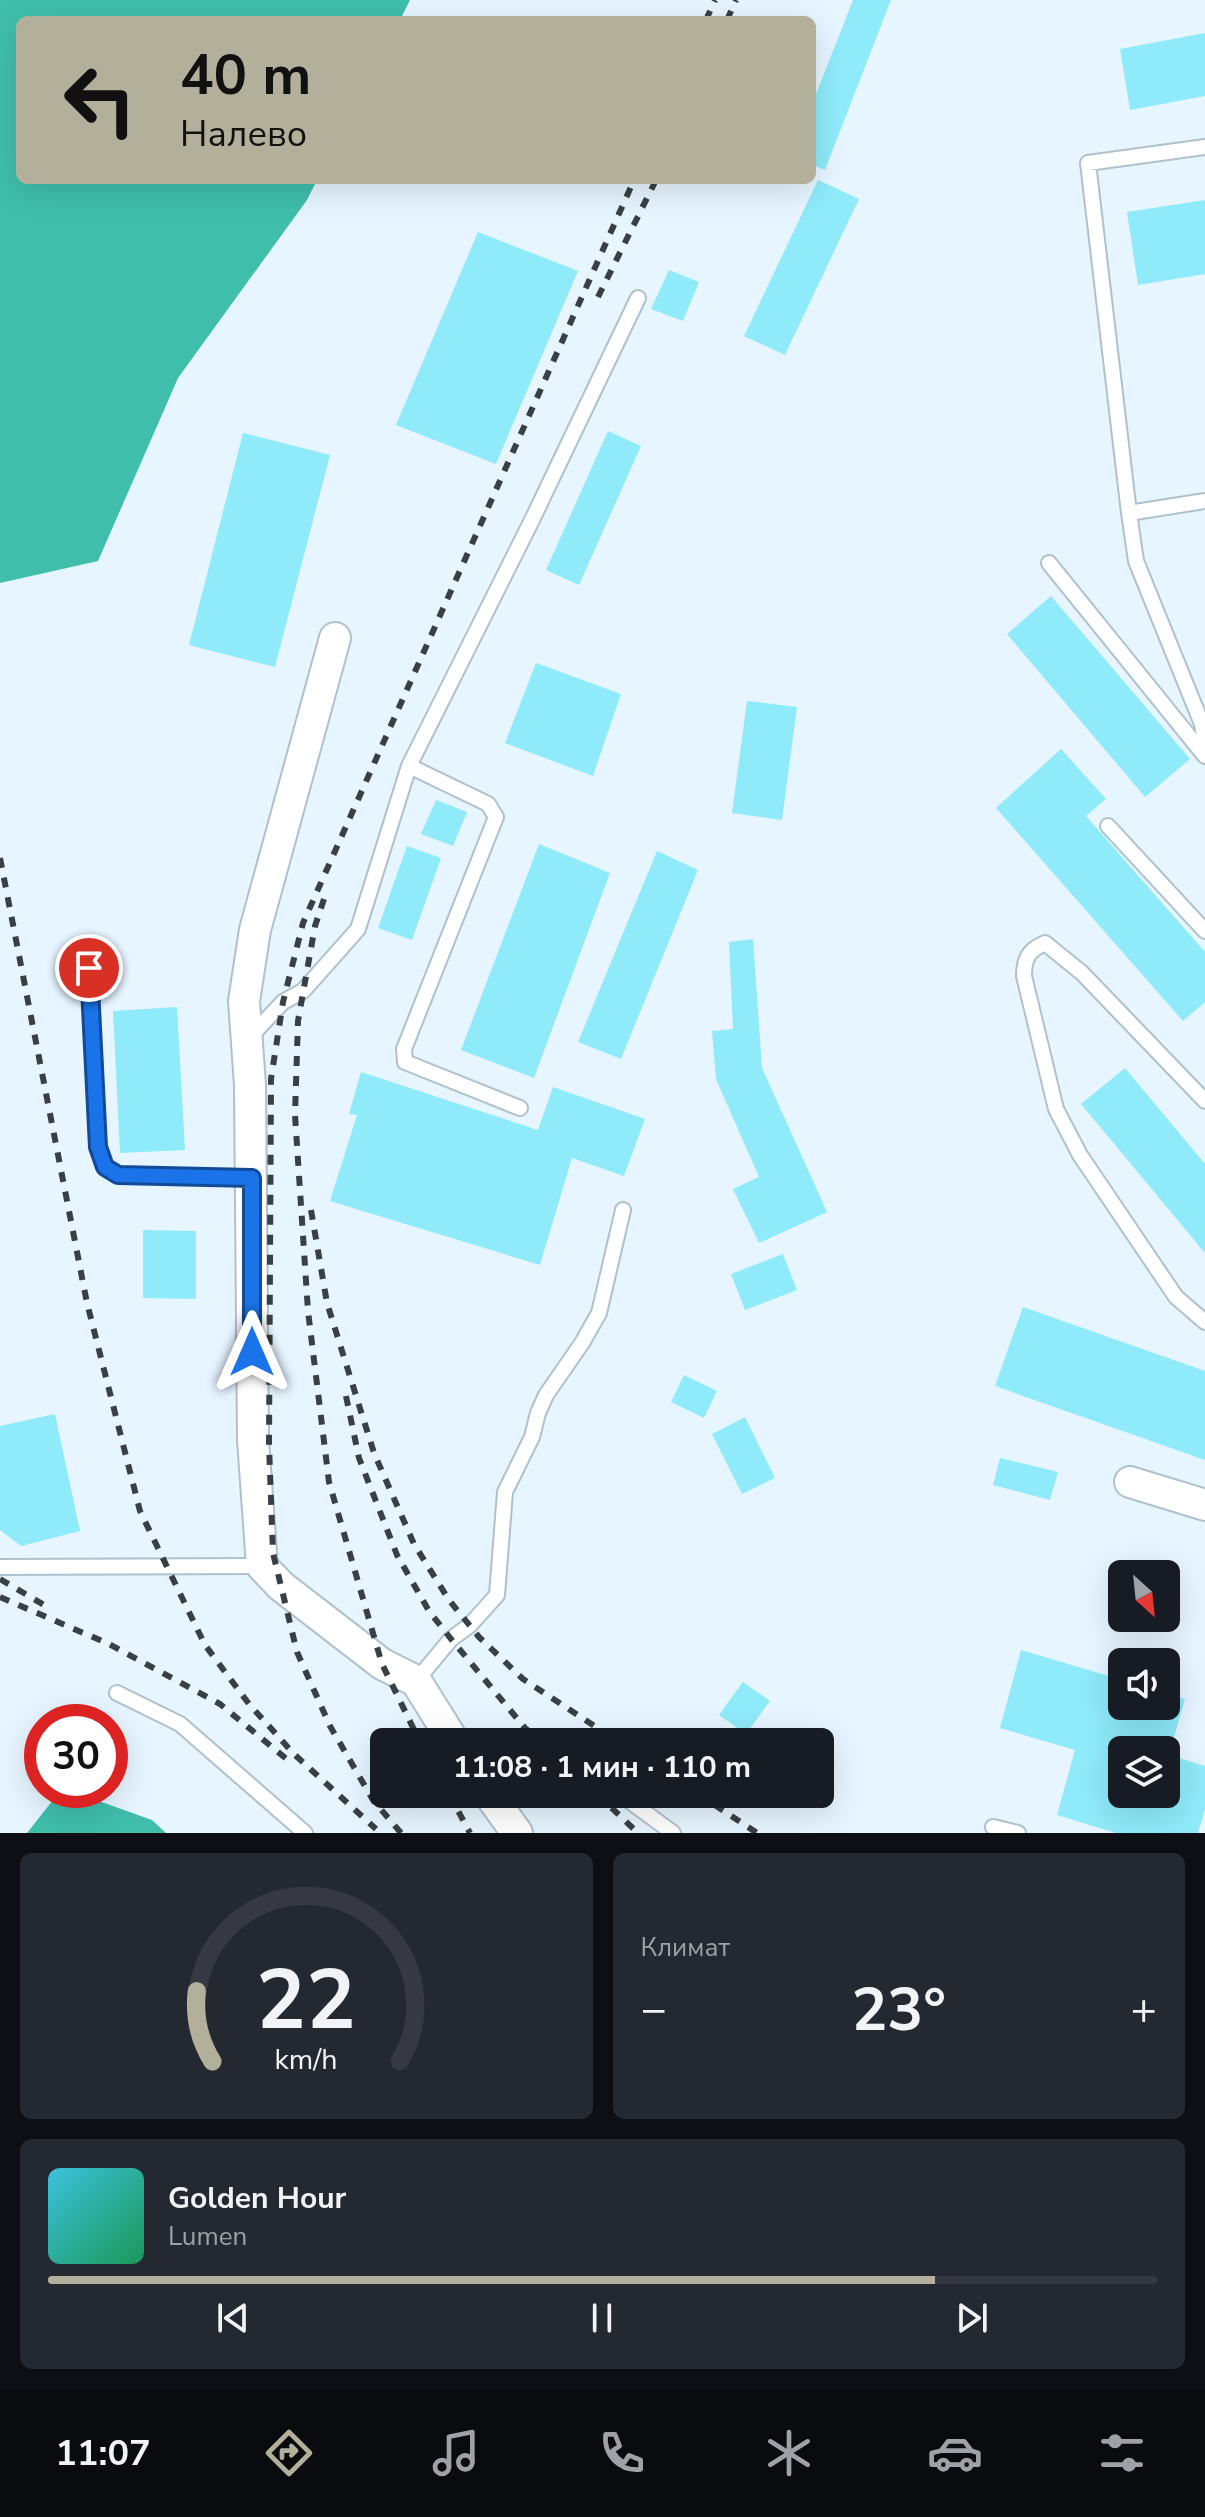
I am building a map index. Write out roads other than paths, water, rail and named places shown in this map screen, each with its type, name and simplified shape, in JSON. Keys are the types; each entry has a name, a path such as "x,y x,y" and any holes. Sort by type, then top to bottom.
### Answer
{"street":[{"path":"335,638 255,930 244,1001 252,1178 253,1440 262,1566 281,1586 382,1664 416,1681 445,1728"},
{"path":"1130,1482 1205,1505"},
{"path":"499,1808 517,1833"}],"lane":[{"path":"1205,147 1088,163 1136,561 1202,724 1205,742"},
{"path":"247,1040 283,1002 303,991 358,929 409,766 638,298"},
{"path":"1129,513 1205,501"},
{"path":"1049,563 1205,756"},
{"path":"409,766 488,804 496,817 404,1049 405,1062 520,1108"},
{"path":"1108,826 1205,931"},
{"path":"1204,1101 1082,973 1045,943 1027,955 1024,976 1056,1109 1080,1155 1126,1226 1176,1297 1205,1322"},
{"path":"89,968 98,1147 105,1167 118,1175 252,1178"},
{"path":"416,1681 451,1639 470,1625 497,1595 505,1492 532,1437 546,1395 599,1313 623,1210"},
{"path":"0,1567 262,1566"},
{"path":"117,1693 180,1724 305,1833"},
{"path":"639,1808 673,1833"},
{"path":"993,1827 1018,1833"}],"railway":[{"path":"708,16 715,0"},
{"path":"729,16 736,0"},
{"path":"401,1833 373,1800 330,1726 297,1652 273,1553 269,1445 271,1079 283,1002 303,923 632,184"},
{"path":"598,297 654,184"},
{"path":"0,858 87,1303 140,1511 205,1645 249,1704 294,1754 376,1829"},
{"path":"324,899 315,926 298,1021 295,1115 308,1311 329,1482 382,1664 413,1728"},
{"path":"311,1210 327,1303 374,1453 414,1544 449,1600 479,1637 523,1679 598,1728"},
{"path":"346,1396 359,1458 397,1555 429,1611 525,1728"},
{"path":"0,1579 44,1605"},
{"path":"0,1597 109,1644 220,1704 289,1761"},
{"path":"457,1808 470,1833"},
{"path":"612,1808 638,1833"},
{"path":"719,1808 757,1833"}]}
